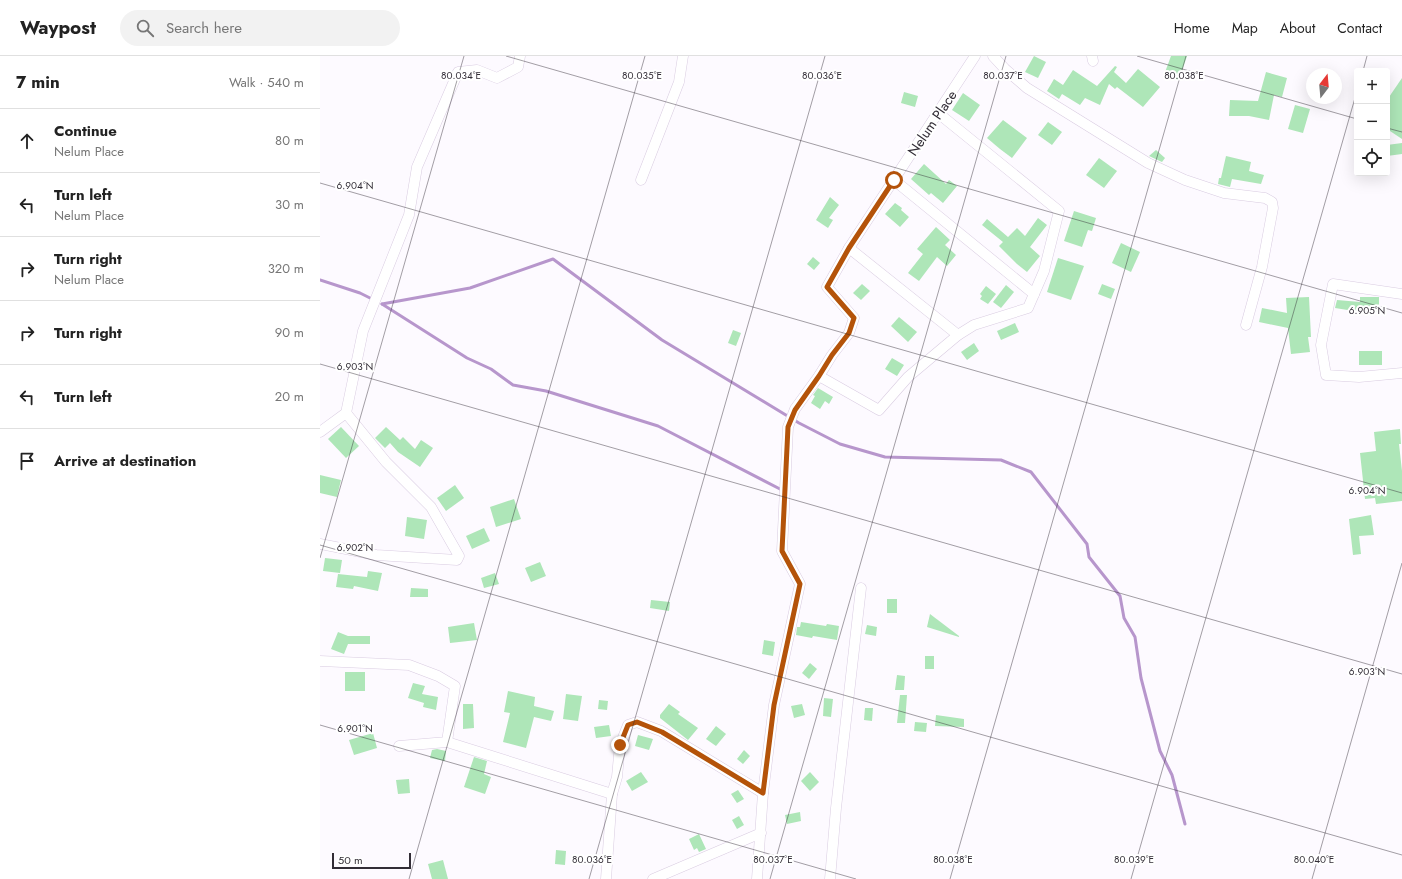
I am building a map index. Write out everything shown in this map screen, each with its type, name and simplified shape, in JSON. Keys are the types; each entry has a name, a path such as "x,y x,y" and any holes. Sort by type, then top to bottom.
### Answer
{"street":[{"path":"320,432 346,413 363,331 409,215 417,167 458,72 476,70 497,78 518,67 520,56"},
{"path":"640,180 679,82 684,56"},
{"name":"Nelum Place","path":"757,879 763,793 774,705 800,584 782,551 788,427 795,410 832,355 849,333 854,318 827,287 849,248 975,56"},
{"path":"993,56 1005,69 1027,88 1148,163 1184,180 1224,193 1266,198 1272,202 1273,208 1262,267 1246,325"},
{"path":"819,376 879,410 908,377 958,335 974,325 1028,308 1044,271 1058,211 938,113"},
{"path":"894,180 1034,294"},
{"path":"849,248 958,335"},
{"path":"1402,294 1334,284 1321,345 1326,375 1359,377 1402,373"},
{"path":"320,544 376,555 457,560 459,556 430,507 386,462 346,413"},
{"path":"830,879 836,808 861,588"},
{"path":"320,661 409,665 438,676 455,686 447,742"},
{"path":"606,879 612,794 617,777 620,745 628,725 637,722 662,732 763,793"},
{"path":"399,746 447,742 612,794"},
{"path":"653,879 761,833"}],"building":[{"path":"1034,56 1046,62 1038,78 1025,72"},
{"path":"1171,56 1187,56 1179,80 1164,75"},
{"path":"1115,66 1117,67 1114,72 1126,83 1138,69 1160,87 1143,107 1117,87 1115,89 1109,84 1100,105 1085,98 1080,105 1062,94 1059,99 1047,91 1054,79 1063,85 1073,70 1097,86"},
{"path":"1266,72 1287,78 1282,97 1274,95 1269,120 1249,116 1229,116 1230,100 1258,101"},
{"path":"1402,78 1402,139 1390,131 1390,96"},
{"path":"904,92 918,96 915,107 901,103"},
{"path":"963,93 980,105 969,121 952,110"},
{"path":"1295,105 1310,109 1303,133 1288,129"},
{"path":"1003,120 1027,138 1012,158 987,138"},
{"path":"1048,122 1062,132 1052,145 1038,135"},
{"path":"1402,143 1402,154 1390,156 1390,145"},
{"path":"1156,150 1165,158 1162,162 1149,156"},
{"path":"1226,156 1251,162 1249,171 1264,175 1261,184 1232,179 1230,187 1218,184 1219,178 1221,178"},
{"path":"1099,158 1117,171 1104,188 1086,175"},
{"path":"924,164 946,184 949,180 957,186 943,203 931,193 929,195 911,179"},
{"path":"830,197 839,205 829,218 833,220 828,228 816,220"},
{"path":"895,203 902,208 901,210 909,217 900,227 885,214"},
{"path":"1074,211 1096,218 1092,231 1088,230 1082,247 1064,241"},
{"path":"1038,218 1047,225 1030,247 1040,256 1027,272 999,246 1003,242 982,225 987,219 1008,237 1017,228 1025,236"},
{"path":"936,227 950,240 945,245 956,255 947,266 937,257 919,281 908,273 923,254 917,249"},
{"path":"1121,243 1140,252 1131,272 1112,263"},
{"path":"813,257 820,263 814,270 807,264"},
{"path":"1058,258 1084,266 1071,300 1047,292"},
{"path":"862,284 870,291 861,300 853,293"},
{"path":"1102,284 1115,289 1111,299 1098,294"},
{"path":"1006,285 1014,292 1001,308 993,302"},
{"path":"986,286 996,294 988,304 980,299 982,296 980,294"},
{"path":"1309,297 1311,337 1308,337 1310,352 1291,354 1288,328 1259,322 1262,308 1287,313 1286,298"},
{"path":"1360,297 1379,297 1379,312 1360,312 1335,308 1337,300 1360,302"},
{"path":"899,317 917,332 908,342 891,326"},
{"path":"1015,323 1019,332 1001,340 997,331"},
{"path":"733,330 741,333 736,346 728,343"},
{"path":"974,343 979,351 967,360 961,352"},
{"path":"1359,351 1382,351 1382,365 1359,365"},
{"path":"892,358 904,365 897,376 885,369"},
{"path":"818,388 833,397 829,404 825,401 820,409 811,403 815,396 813,395"},
{"path":"341,427 359,446 346,458 328,439"},
{"path":"386,427 400,440 403,437 415,449 421,440 433,448 420,467 398,452 390,443 385,448 375,438"},
{"path":"1400,429 1401,444 1399,444 1402,471 1402,501 1376,504 1375,498 1365,499 1360,453 1376,451 1374,432"},
{"path":"320,475 341,480 337,497 320,493"},
{"path":"455,485 464,498 446,511 437,498"},
{"path":"514,499 521,519 496,527 490,507"},
{"path":"1371,515 1374,535 1359,536 1361,554 1353,555 1349,519"},
{"path":"407,517 427,520 424,539 405,536"},
{"path":"484,528 490,541 472,549 466,536"},
{"path":"325,558 342,560 340,573 323,571"},
{"path":"540,562 546,576 531,582 525,568"},
{"path":"368,571 382,573 378,591 354,586 353,589 336,587 338,574 367,577"},
{"path":"495,573 499,584 484,588 481,578"},
{"path":"411,588 428,589 428,597 410,597"},
{"path":"887,599 897,599 897,613 887,613"},
{"path":"651,600 670,602 669,611 650,608"},
{"path":"930,614 959,636 959,637 927,627"},
{"path":"801,622 826,626 827,624 839,626 837,640 796,635 797,627 800,627"},
{"path":"474,623 477,640 450,643 448,627"},
{"path":"867,625 877,627 876,636 865,634"},
{"path":"338,632 348,636 370,636 370,644 348,644 344,654 331,649"},
{"path":"764,640 775,642 773,656 762,654"},
{"path":"925,656 934,656 934,669 925,669"},
{"path":"810,663 817,669 809,679 802,673"},
{"path":"345,672 365,672 365,691 345,691"},
{"path":"897,675 905,676 904,690 895,690"},
{"path":"413,683 425,686 422,694 438,697 436,710 423,707 424,703 408,698"},
{"path":"508,691 535,697 534,706 554,711 551,721 534,717 526,748 503,742 510,713 504,712"},
{"path":"566,694 582,696 578,721 563,719"},
{"path":"900,695 907,695 905,723 897,723"},
{"path":"824,698 833,699 831,717 823,716"},
{"path":"599,700 608,701 607,710 598,709"},
{"path":"463,704 473,704 474,728 463,729"},
{"path":"669,704 680,712 678,714 698,728 688,740 660,718 660,715"},
{"path":"802,704 805,715 794,718 791,706"},
{"path":"865,708 873,708 872,721 864,720"},
{"path":"936,715 964,719 964,727 935,726"},
{"path":"915,722 927,723 926,732 914,731"},
{"path":"609,725 611,736 596,738 594,727"},
{"path":"716,726 726,734 716,746 706,739"},
{"path":"373,733 377,748 354,755 349,740"},
{"path":"638,735 653,739 649,750 635,746"},
{"path":"437,749 446,751 445,761 430,758 432,750"},
{"path":"744,750 750,756 743,764 737,759"},
{"path":"474,757 487,761 484,774 491,777 485,794 464,787"},
{"path":"641,772 648,782 632,791 626,781"},
{"path":"810,772 819,782 810,791 801,781"},
{"path":"409,779 410,793 398,794 396,780"},
{"path":"738,790 744,799 737,803 731,794"},
{"path":"800,812 801,821 787,824 785,815"},
{"path":"739,816 744,825 737,829 732,820"},
{"path":"699,834 706,849 699,852 697,848 694,850 689,839"},
{"path":"556,850 566,851 565,865 555,864"},
{"path":"443,860 448,879 432,879 428,864"}],"waterway":[{"path":"382,304 470,288 553,259 662,340 799,423 840,444 885,457 1001,460 1031,472 1087,544 1089,557 1120,596 1124,618 1135,637 1141,678 1160,751 1172,775 1185,824"},
{"path":"320,280 360,293 374,300"},
{"path":"382,304 467,358 491,369 513,385 546,391 658,426 780,489"}],"route":[{"path":"620,745 628,725 637,722 662,732 763,793 774,705 800,584 782,551 788,427 795,410 832,355 849,333 854,318 827,287 849,248 894,180"}]}
